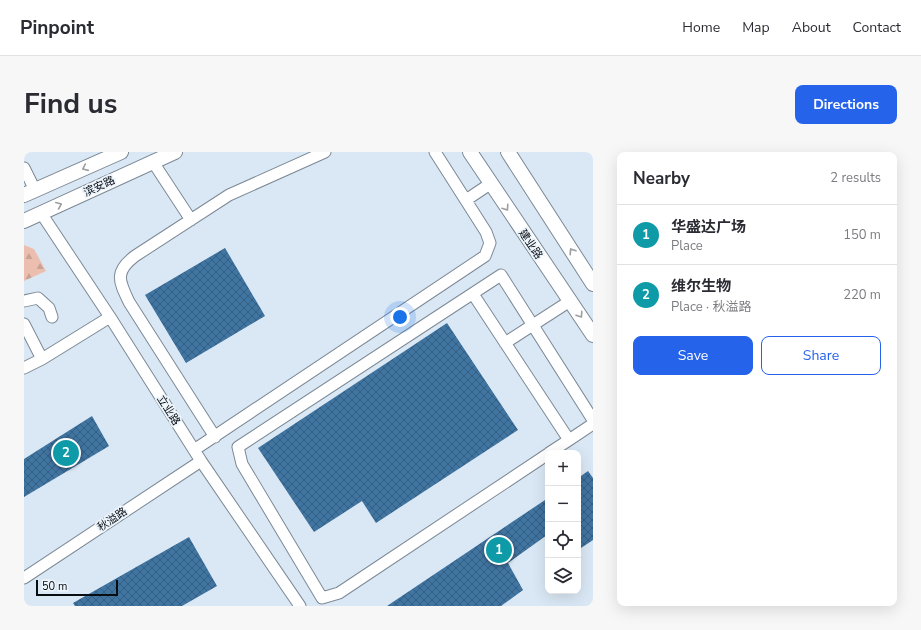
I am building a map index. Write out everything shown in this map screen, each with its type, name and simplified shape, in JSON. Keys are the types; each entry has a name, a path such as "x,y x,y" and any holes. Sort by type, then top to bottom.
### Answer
{"main road":[{"name":"滨安路","path":"30,193 121,152"},
{"name":"滨安路","path":"24,221 175,152"},
{"name":"建业路","path":"470,152 490,184 593,334"},
{"path":"508,152 593,284"}],"street":[{"path":"215,437 129,302 120,281 120,273 127,262 229,195 325,152"},
{"path":"194,450 485,256 488,249 489,238 435,152"},
{"path":"153,162 191,220"},
{"path":"24,168 30,193"},
{"path":"466,200 490,184"},
{"name":"立业路","path":"40,213 110,317 200,461 300,606"},
{"path":"545,455 339,593 322,598 242,464 238,447 501,275 593,420"},
{"path":"473,294 569,440"},
{"path":"24,301 38,298 49,308 52,317"},
{"path":"505,342 570,301"},
{"path":"24,368 42,359 110,317"},
{"path":"24,324 42,359"},
{"path":"553,450 593,424"},
{"name":"秋溢路","path":"24,578 200,461"}],"green space":[{"path":"24,245 34,249 46,271 24,281"}],"building":[{"path":"225,248 265,316 186,363 145,295"},
{"path":"447,323 518,430 376,523 362,501 314,532 258,448"},
{"path":"92,416 109,446 24,497 24,459"},
{"path":"588,471 593,478 593,540 581,548 581,486 581,476"},
{"path":"545,500 545,536 508,563 523,590 501,606 387,606"},
{"path":"189,537 217,586 182,606 75,606 73,603"}],"place":[{"name":"维尔生物","path":"66,453"},
{"name":"华盛达广场","path":"499,550"}]}
